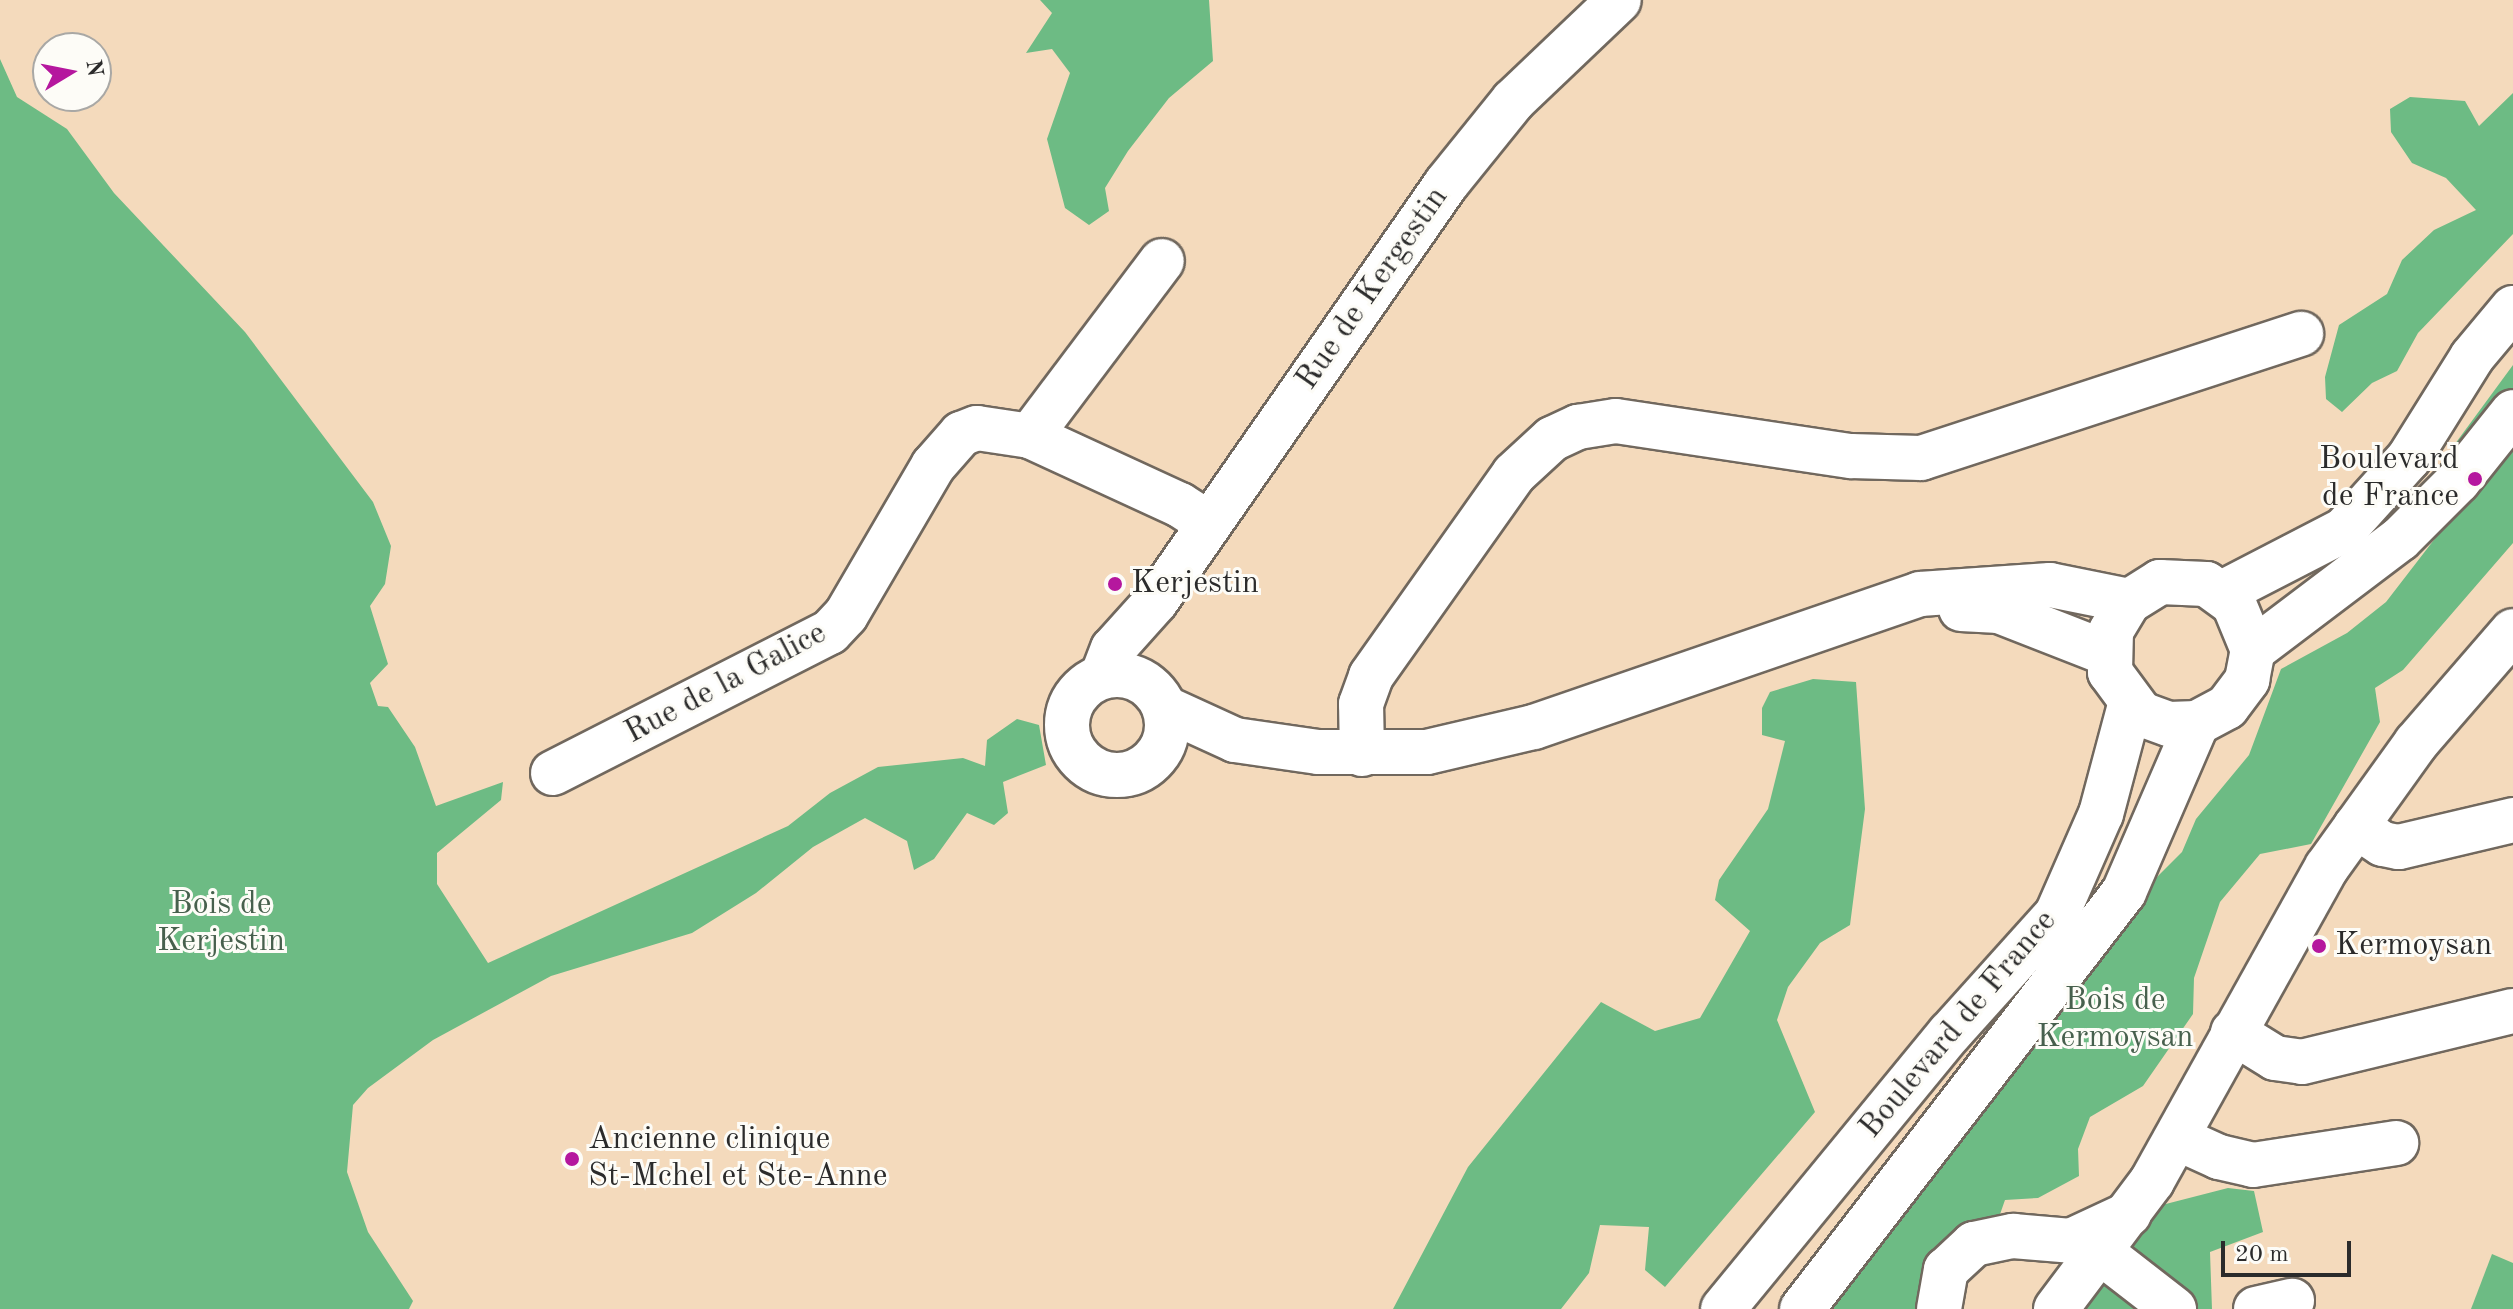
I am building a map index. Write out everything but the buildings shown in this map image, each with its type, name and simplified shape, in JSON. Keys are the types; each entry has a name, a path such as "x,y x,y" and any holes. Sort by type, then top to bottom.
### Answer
{"street":[{"name":"Rue de Kergestin","path":"1161,751 1150,764 1117,777 1100,773 1077,756 1067,729 1068,714 1083,688 1102,677 1113,649 1156,601 1446,184 1541,72 1619,0"},
{"path":"1030,436 1162,261"},
{"path":"2222,593 2344,530 2409,458 2472,357 2513,308"},
{"path":"1362,754 1361,704 1371,676 1514,474 1552,439 1578,427 1616,421 1851,456 1921,458 2301,334"},
{"path":"2253,650 2400,539 2458,481 2513,412"},
{"name":"Rue de la Galice","path":"553,773 830,632 846,615 897,520 948,447 977,428 1030,436 1180,505 1209,524"},
{"path":"2184,580 2222,593 2244,618 2253,650 2250,671 2234,700 2197,723 2154,721 2130,705 2115,685 2107,653 2111,631 2129,601 2160,582 2184,580"},
{"path":"1161,751 1235,740 1362,754 1427,752 1534,727 1920,594 2050,585 2129,601"},
{"path":"1156,601 1158,698 1167,737 1161,751"},
{"path":"1875,610 1999,611 2107,653"},
{"path":"2079,1282 2133,1212 2177,1138 2296,916 2356,826 2445,707 2513,631"},
{"path":"1102,677 1125,675 1158,698 1235,740"},
{"name":"Boulevard de France","path":"1723,1309 1950,1033 2057,914 2101,814 2130,705"},
{"name":"Boulevard de France","path":"1802,1309 2124,892 2197,723"},
{"path":"2356,826 2383,844 2399,847 2513,820"},
{"path":"2233,1032 2275,1058 2302,1062 2513,1011"},
{"path":"2177,1138 2219,1157 2253,1165 2396,1143"},
{"path":"1939,1309 1946,1270 1958,1254 1992,1237 2035,1241 2090,1235 2133,1212"},
{"path":"2035,1241 2056,1255 2079,1282 2174,1309"}],"green space":[{"path":"1040,0 1209,0 1213,61 1169,98 1128,151 1105,188 1109,211 1089,225 1065,208 1047,139 1070,73 1052,49 1026,53 1052,13"},
{"name":"Bois de Kerjestin","path":"0,59 17,97 32,107 32,112 40,112 67,129 114,193 245,332 373,502 391,546 385,584 370,606 388,664 370,683 378,706 388,707 415,747 436,806 503,782 501,800 437,853 437,884 488,963 788,826 830,793 878,767 963,758 985,766 987,740 1017,719 1039,725 1046,765 1003,782 1008,813 994,825 967,813 934,859 914,870 907,841 865,818 813,847 756,893 692,933 551,976 433,1040 368,1088 353,1105 347,1172 368,1232 413,1301 409,1309 0,1309"},
{"path":"2513,93 2513,234 2418,333 2397,371 2372,383 2342,412 2326,399 2325,377 2339,325 2387,294 2402,260 2434,230 2476,210 2446,178 2412,163 2391,132 2390,109 2410,97 2465,101 2479,126"},
{"name":"Bois de Kermoysan","path":"2513,365 2513,543 2403,670 2375,688 2380,722 2311,844 2260,854 2220,902 2194,978 2193,1014 2143,1086 2090,1117 2078,1149 2079,1176 2038,1198 2005,1200 1992,1237 1922,1309 1811,1309 1932,1155 1950,1153 1977,1121 1972,1099 2128,906 2182,852 2196,819 2249,755 2281,669 2347,633 2386,602 2440,532 2405,512"},
{"path":"1813,679 1856,682 1865,809 1850,925 1820,943 1788,987 1777,1020 1815,1112 1665,1287 1645,1270 1649,1227 1600,1225 1589,1273 1561,1309 1393,1309 1468,1167 1601,1002 1655,1031 1700,1018 1750,931 1715,900 1719,880 1768,809 1785,741 1762,735 1762,708 1770,692"},
{"path":"2228,1188 2254,1191 2263,1232 2210,1252 2212,1309 2058,1309 2158,1206"},
{"path":"2492,1254 2513,1263 2513,1309 2471,1309"}],"place":[{"name":"Boulevard de France","path":"2475,479"},
{"name":"Kerjestin","path":"1115,584"},
{"name":"Kermoysan","path":"2319,946"},
{"name":"Ancienne clinique St-Mchel et Ste-Anne","path":"572,1159"}]}
